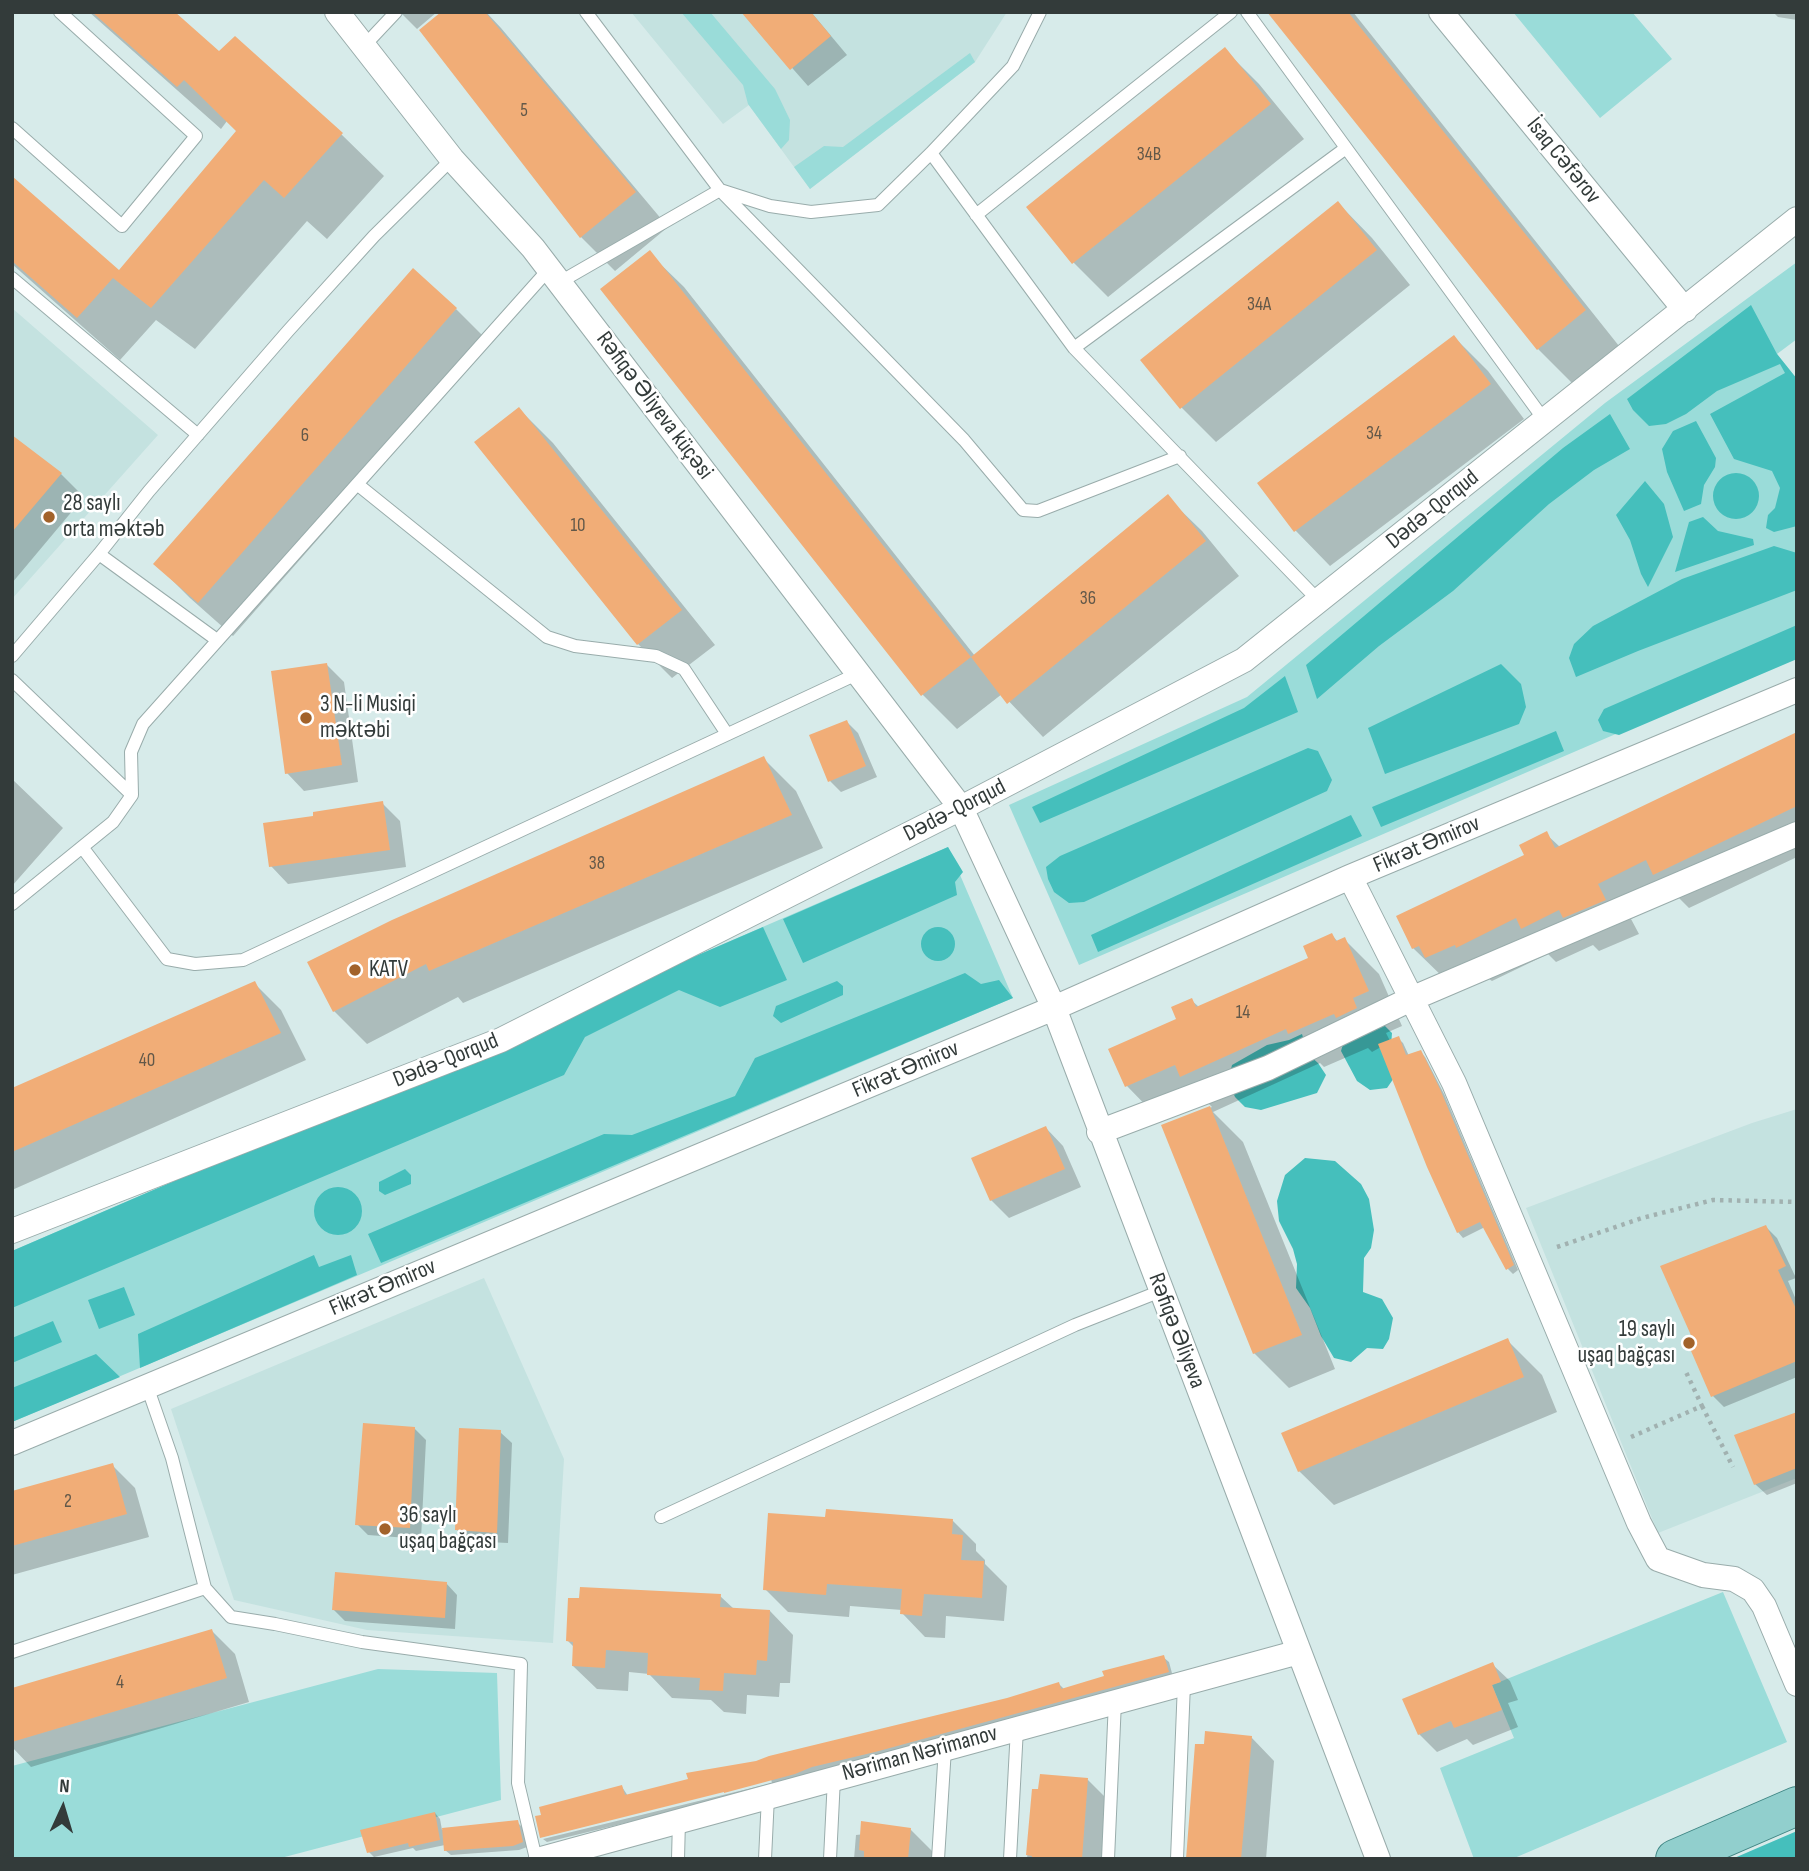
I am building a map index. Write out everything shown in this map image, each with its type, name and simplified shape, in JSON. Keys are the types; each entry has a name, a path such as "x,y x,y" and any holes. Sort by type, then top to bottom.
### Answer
{"main road":[{"path":"1675,1859 1797,1807"}],"street":[{"name":"Rəfiqə Əliyeva küçəsi","path":"337,12 452,159 533,248 961,808"},
{"name":"İsaq Cəfərov","path":"1441,12 1685,310"},
{"name":"Dədə-Qorqud","path":"12,1231 501,1040 961,808 1244,660 1797,219"},
{"name":"Fikrət Əmirov","path":"12,1443 1054,1008 1350,877 1797,690"},
{"name":"Rəfiqə Əliyeva","path":"961,808 1054,1008 1378,1859"},
{"path":"1099,1132 1268,1068 1411,999 1797,834"},
{"path":"1350,877 1454,1083 1639,1523 1658,1559 1703,1575 1734,1579 1753,1590 1764,1606 1797,1685"},
{"name":"Nəriman Nərimanov","path":"539,1859 602,1849 679,1819 1299,1652"}],"lane":[{"path":"12,128 122,226 196,136 60,12"},
{"path":"365,45 396,12"},
{"path":"586,12 720,190 964,440 1023,510 1038,511 1180,456"},
{"path":"12,904 113,822 132,795 131,752 143,724 357,484 554,275 720,190 770,206 811,212 878,205 1013,66 1040,12"},
{"path":"976,215 1231,12"},
{"path":"1247,12 1545,421"},
{"path":"1074,348 1346,148"},
{"path":"931,153 1074,348 1319,601"},
{"path":"12,656 198,435 374,236 452,159"},
{"path":"12,278 198,435"},
{"path":"357,484 547,637 575,646 656,656 684,669 727,734"},
{"path":"99,554 218,640"},
{"path":"82,847 167,959 195,964 243,960 859,673"},
{"path":"12,680 132,795"},
{"path":"661,1517 1075,1325 1161,1291"},
{"path":"148,1386 172,1458 205,1588 231,1617 362,1642 521,1664 518,1783 539,1859"},
{"path":"12,1652 205,1588"},
{"path":"1177,1859 1184,1683"},
{"path":"1108,1859 1115,1701"},
{"path":"1010,1859 1017,1728"},
{"path":"938,1859 945,1748"},
{"path":"830,1859 834,1778"},
{"path":"765,1859 768,1796"},
{"path":"678,1859 679,1819"}],"path":[{"path":"1557,1247 1642,1219 1713,1200 1797,1202"},
{"path":"1686,1372 1732,1467"},
{"path":"1607,1447 1702,1406"}],"shaded area":[{"path":"631,12 1007,12 975,62 810,189 749,105 723,124"},
{"path":"681,12 710,12 775,89 790,120 789,140 781,149 748,104 743,85"},
{"path":"1513,12 1632,12 1672,59 1600,118"},
{"path":"970,53 975,62 810,189 794,167 824,146 843,147"},
{"path":"1797,262 1797,339 1777,354 1797,379 1797,656 1079,965 1009,805 1247,697 1605,403"},
{"path":"1751,305 1777,354 1797,379 1797,526 1774,532 1766,528 1768,515 1775,508 1780,488 1772,471 1734,459 1710,414 1785,373 1780,364 1717,391 1686,414 1666,424 1649,426 1633,410 1627,399"},
{"name":"28 saylı orta məktəb","path":"12,308 158,435 12,599"},
{"path":"1610,414 1630,449 1594,470 1549,504 1453,591 1379,646 1317,699 1306,665 1563,448"},
{"path":"1696,421 1716,458 1715,467 1704,485 1701,504 1684,511 1667,472 1662,449 1673,431"},
{"path":"1736,473 1752,480 1759,496 1752,512 1736,519 1720,512 1713,496 1720,480"},
{"path":"1645,481 1664,504 1673,537 1648,587 1630,540 1616,515"},
{"path":"1703,517 1718,531 1753,539 1754,545 1675,572 1689,522"},
{"path":"1774,546 1797,553 1797,590 1576,677 1569,658 1574,644 1593,626 1682,579"},
{"path":"1797,625 1797,659 1619,735 1603,731 1598,720 1604,709"},
{"path":"1501,664 1521,684 1526,707 1519,724 1385,774 1368,728"},
{"path":"1285,676 1298,712 1040,823 1032,807 1244,708"},
{"path":"1556,731 1564,751 1381,827 1372,807"},
{"path":"1308,748 1318,751 1332,780 1327,791 1084,902 1069,903 1054,892 1046,867 1060,856"},
{"path":"1351,815 1362,836 1098,952 1091,935"},
{"path":"948,847 1013,998 12,1422 12,1251"},
{"path":"948,847 963,872 955,882 957,895 803,963 783,919"},
{"path":"763,927 787,980 720,1007 679,990 585,1037 564,1075 12,1308 12,1251"},
{"path":"938,927 950,932 955,944 950,956 938,961 926,956 921,944 926,932"},
{"path":"965,973 981,984 999,980 1013,998 381,1263 368,1234 604,1134 632,1135 735,1096 755,1058"},
{"path":"837,981 843,986 843,995 781,1023 773,1016 776,1006"},
{"path":"1380,1021 1392,1033 1391,1046 1396,1075 1387,1088 1370,1090 1357,1081 1341,1051 1343,1044"},
{"path":"1302,1034 1308,1054 1326,1075 1317,1093 1261,1110 1245,1107 1235,1097 1228,1081 1232,1065 1267,1045"},
{"name":"19 saylı uşaq bağçası","path":"1797,1109 1797,1478 1658,1533 1526,1208 1752,1123"},
{"path":"1305,1158 1335,1161 1361,1184 1369,1199 1374,1230 1371,1248 1364,1258 1363,1292 1382,1299 1393,1318 1389,1339 1383,1349 1367,1348 1351,1362 1334,1358 1321,1336 1310,1308 1296,1288 1297,1264 1293,1249 1279,1221 1277,1201 1285,1175"},
{"path":"405,1169 411,1175 411,1184 385,1195 379,1191 379,1182"},
{"path":"338,1187 355,1194 362,1211 355,1228 338,1235 321,1228 314,1211 321,1194"},
{"path":"314,1255 319,1267 351,1255 357,1275 140,1368 138,1334"},
{"name":"36 saylı uşaq bağçası","path":"484,1278 564,1459 553,1643 367,1630 234,1600 171,1409"},
{"path":"124,1287 135,1315 99,1329 88,1300"},
{"path":"53,1321 62,1342 12,1363 12,1338"},
{"path":"96,1354 120,1377 12,1422 12,1388"},
{"path":"1723,1592 1787,1742 1512,1859 1474,1859 1440,1768 1514,1738 1492,1685"},
{"path":"378,1669 497,1673 501,1800 277,1859 12,1859 12,1766"},
{"path":"1797,1831 1797,1859 1732,1859"}],"building":[{"path":"92,12 175,12 219,51 235,36 343,133 284,198 264,180 151,308 113,278 77,318 12,261 12,176 119,270 236,131 184,80 177,87"},
{"path":"441,12 485,12 636,192 580,238 419,30"},
{"path":"741,12 811,12 831,36 790,70"},
{"path":"1267,12 1348,12 1586,310 1537,350"},
{"path":"1225,47 1271,104 1072,264 1026,207"},
{"path":"1338,201 1377,250 1180,409 1140,360"},
{"path":"650,250 971,657 921,696 600,289"},
{"path":"413,268 457,308 198,603 153,564"},
{"path":"1454,335 1491,384 1294,532 1257,483"},
{"path":"519,407 682,610 637,645 474,442"},
{"path":"12,435 62,473 12,532"},
{"path":"1168,494 1206,541 1007,704 971,657"},
{"path":"327,663 342,765 285,774 271,671"},
{"path":"847,720 866,766 828,782 809,735"},
{"path":"1797,732 1797,806 1653,875 1646,860 1598,884 1606,900 1563,918 1559,910 1521,929 1516,918 1456,948 1455,945 1425,958 1419,946 1412,949 1396,916 1524,855 1519,845 1547,831 1555,848"},
{"path":"764,756 792,815 429,971 426,964 333,1012 307,962 392,920"},
{"path":"383,801 390,850 269,867 263,823 313,816 313,812"},
{"path":"1332,933 1336,941 1345,937 1369,991 1353,998 1357,1008 1336,1018 1334,1014 1288,1034 1286,1029 1180,1077 1175,1065 1125,1087 1108,1049 1176,1019 1171,1007 1192,998 1196,1007 1308,958 1303,946"},
{"path":"255,981 281,1033 12,1152 12,1088"},
{"path":"1399,1036 1406,1055 1421,1050 1440,1089 1514,1265 1506,1270 1480,1222 1457,1233 1427,1167 1378,1044"},
{"path":"1210,1106 1302,1335 1253,1354 1161,1125"},
{"path":"1046,1126 1065,1169 990,1201 971,1158"},
{"path":"1766,1225 1786,1266 1778,1270 1797,1311 1797,1361 1711,1397 1688,1344 1694,1342 1660,1266"},
{"path":"1508,1338 1524,1377 1298,1472 1281,1433"},
{"path":"1797,1412 1797,1468 1754,1485 1734,1435"},
{"path":"363,1423 415,1427 410,1528 355,1525"},
{"path":"459,1428 501,1430 497,1533 455,1530"},
{"path":"113,1463 127,1514 12,1546 12,1491"},
{"path":"826,1509 953,1519 952,1534 963,1535 961,1560 984,1561 982,1598 924,1594 922,1616 900,1614 902,1589 827,1584 826,1595 763,1590 768,1513 825,1517"},
{"path":"335,1572 447,1582 445,1618 332,1610"},
{"path":"580,1587 721,1594 720,1607 770,1610 767,1661 757,1660 756,1675 724,1673 723,1691 699,1690 700,1678 647,1675 648,1653 606,1650 605,1668 572,1666 573,1642 566,1641 568,1598 579,1598"},
{"path":"212,1629 227,1678 12,1742 12,1688"},
{"path":"1164,1655 1169,1672 724,1793 540,1838 535,1816 541,1815 539,1807 622,1785 625,1795 688,1779 686,1773 756,1761 1007,1698 1059,1682 1061,1689 1104,1676 1102,1671"},
{"path":"1493,1662 1501,1682 1492,1685 1502,1710 1454,1728 1451,1721 1418,1735 1402,1699"},
{"path":"1205,1731 1252,1736 1241,1859 1186,1859 1195,1744 1204,1744"},
{"path":"1040,1774 1088,1778 1082,1859 1032,1859 1032,1856 1026,1855 1032,1789 1038,1789"},
{"path":"435,1812 440,1840 409,1847 408,1843 367,1853 360,1830"},
{"path":"518,1820 523,1842 513,1846 444,1851 442,1828"},
{"path":"861,1821 911,1828 908,1859 864,1859 864,1851 859,1850"}],"place":[{"name":"28 saylı orta məktəb","path":"49,517"},
{"name":"3 N-li Musiqi məktəbi","path":"306,718"},
{"name":"KATV","path":"355,970"},
{"name":"19 saylı uşaq bağçası","path":"1689,1343"},
{"name":"36 saylı uşaq bağçası","path":"385,1529"}]}
